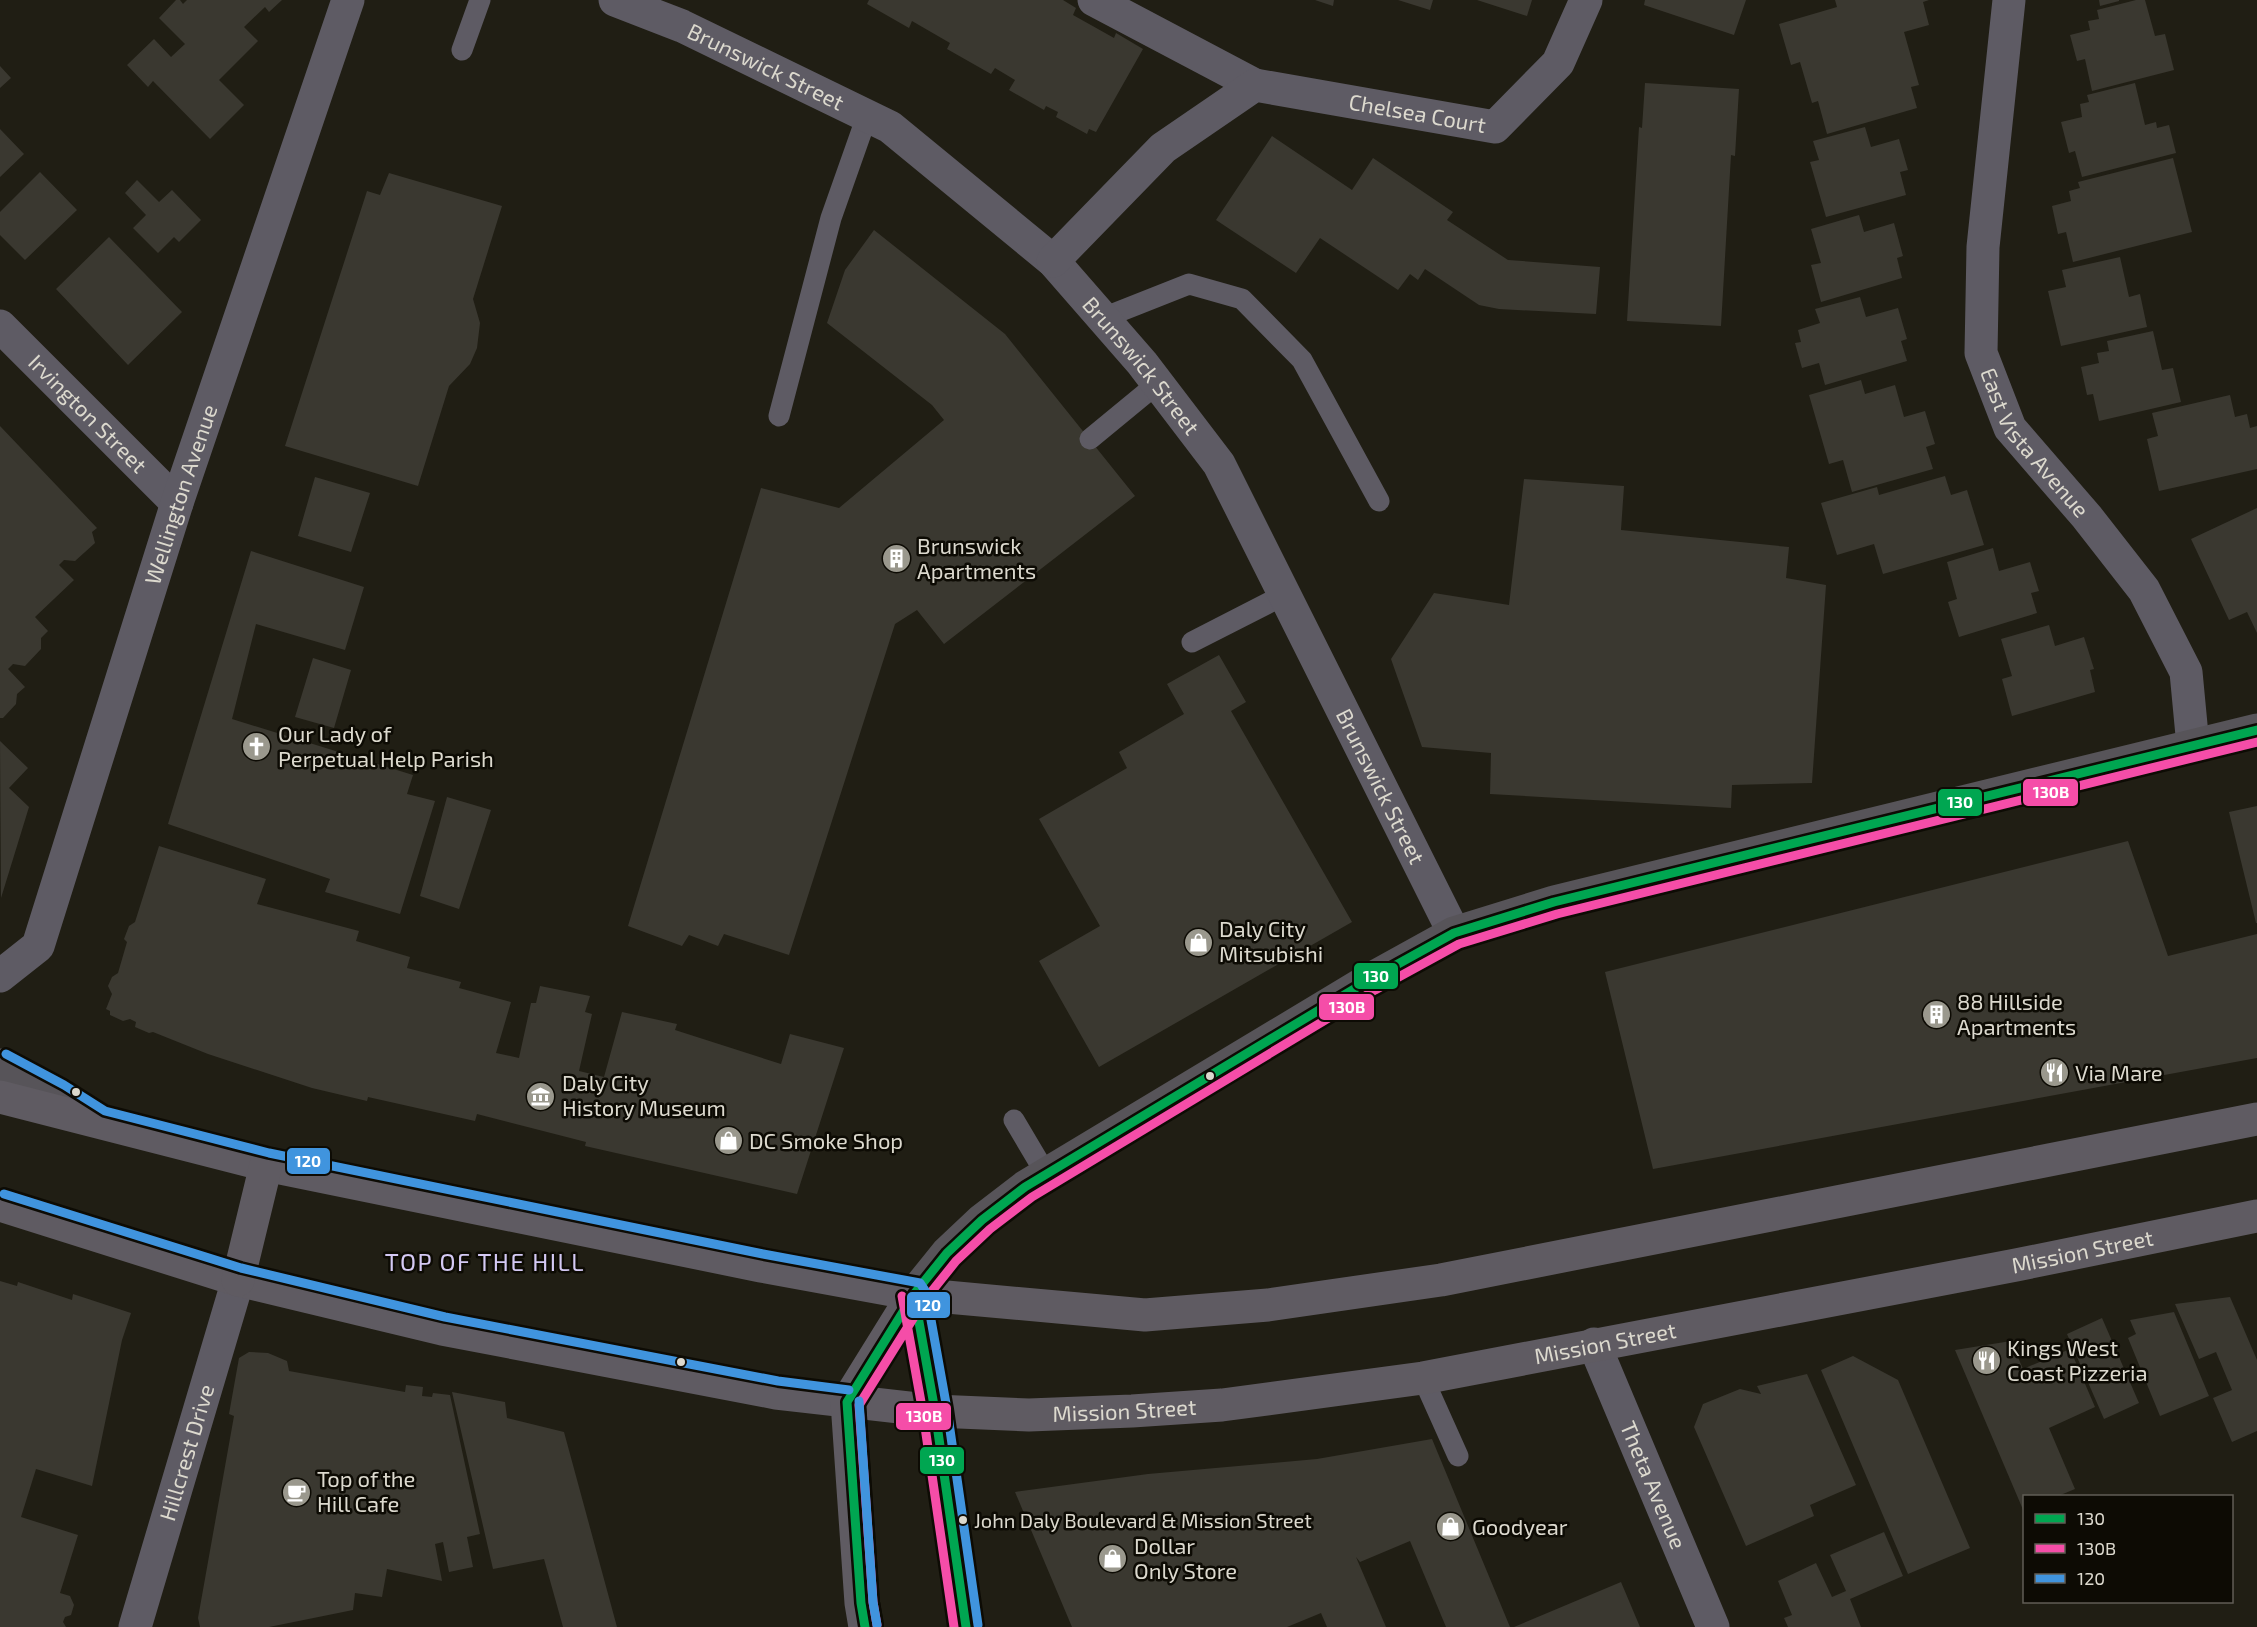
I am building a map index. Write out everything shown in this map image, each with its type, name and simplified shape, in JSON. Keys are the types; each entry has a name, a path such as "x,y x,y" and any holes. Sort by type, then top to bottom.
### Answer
{"main road":[{"path":"865,1627 861,1603 847,1402 914,1294 947,1253 973,1228 1025,1187 1369,980 1454,933 1554,902 2257,730"},
{"path":"0,1065 100,1122"},
{"path":"0,1097 266,1165 761,1266 914,1294 1145,1315 1269,1305 1441,1280 2257,1119"},
{"path":"238,1280 266,1165"},
{"name":"Mission Street","path":"0,1205 238,1280 442,1329 754,1389 935,1411 1029,1415 1222,1405 1423,1377 2016,1265 2257,1216"},
{"path":"914,1294 935,1411 966,1627"}],"street":[{"name":"Wellington Avenue","path":"0,976 38,946 177,503 348,0"},
{"name":"Brunswick Street","path":"615,0 682,26 890,127 1053,261 1158,383 1219,464 1454,933"},
{"name":"Chelsea Court","path":"1094,0 1255,85 1494,126 1558,63 1586,0"},
{"name":"East Vista Avenue","path":"2009,0 1983,247 1981,353 2010,428 2087,517 2144,590 2186,672 2193,746"},
{"path":"1053,261 1164,148 1255,85"},
{"name":"Irvington Street","path":"0,326 177,503"},
{"name":"Hillcrest Drive","path":"135,1627 238,1280"},
{"name":"Theta Avenue","path":"1594,1344 1713,1627"}],"lane":[{"path":"462,50 480,0"},
{"path":"779,416 831,218 867,116"},
{"path":"1103,318 1189,284 1242,299 1302,360 1379,501"},
{"path":"1090,439 1158,383"},
{"path":"1192,642 1284,596"},
{"path":"1014,1120 1046,1174"},
{"path":"1423,1377 1458,1456"}],"building":[{"path":"176,0 180,0 183,4 187,0 282,0 269,12 265,7 244,27 258,41 219,80 244,105 210,139 153,81 148,87 127,65 154,39 171,57 185,44 159,18"},
{"path":"869,0 1063,0 1076,8 1073,15 1114,38 1116,33 1143,49 1096,132 1089,129 1087,134 1056,117 1058,112 1046,106 1044,110 1009,90 1015,80 995,68 991,74 947,49 950,43 912,21 909,28 867,4"},
{"path":"1315,0 1334,0 1333,6"},
{"path":"1398,0 1433,0 1430,10"},
{"path":"1477,0 1532,0 1527,16"},
{"path":"1645,0 1746,0 1734,35 1644,5"},
{"path":"1835,0 1929,0 1923,2 1929,25 1904,32 1919,85 1911,87 1917,108 1827,134 1818,101 1812,103 1800,62 1791,65 1779,24 1837,7"},
{"path":"2099,0 2119,0 2119,1 2100,6"},
{"path":"2136,0 2145,0 2155,36 2165,34 2174,70 2092,91 2085,59 2077,61 2070,35 2090,30 2088,21 2099,19 2097,10"},
{"path":"0,66 11,78 0,88"},
{"path":"1645,83 1739,89 1735,156 1731,155 1721,326 1627,321 1639,127 1642,128"},
{"path":"2135,83 2145,125 2156,122 2157,128 2169,125 2176,153 2082,177 2075,151 2069,153 2061,122 2082,117 2080,104 2089,102 2087,95"},
{"path":"1865,127 1871,147 1899,139 1908,170 1900,172 1906,195 1826,217 1810,162 1819,160 1813,141"},
{"path":"0,129 24,154 0,177"},
{"path":"1272,136 1352,190 1373,158 1453,212 1447,220 1508,260 1600,267 1596,314 1499,309 1479,305 1425,269 1418,280 1410,274 1398,290 1320,238 1296,273 1216,220"},
{"path":"2173,158 2192,232 2073,262 2066,232 2058,234 2052,206 2071,201 2069,191 2080,188 2078,182"},
{"path":"40,172 77,210 25,260 0,235 0,212"},
{"path":"389,173 502,206 473,299 480,323 477,348 470,364 449,386 418,486 285,446 367,191 380,195"},
{"path":"137,180 159,202 172,190 201,220 179,242 174,237 158,253 133,228 146,215 125,193"},
{"path":"1859,215 1864,232 1894,223 1903,256 1897,258 1902,278 1821,302 1811,265 1821,263 1811,229"},
{"name":"Brunswick Apartments","path":"874,230 1005,334 1135,496 944,644 917,610 895,624 789,955 724,934 718,946 689,935 682,946 628,926 761,488 839,508 944,420 932,405 827,323 845,270"},
{"path":"109,237 182,312 128,365 56,289"},
{"path":"2120,257 2129,297 2140,294 2147,327 2061,346 2048,291 2066,287 2062,270"},
{"path":"1860,297 1866,317 1898,308 1907,339 1901,341 1907,361 1825,385 1819,363 1802,368 1795,343 1801,342 1798,330 1820,323 1815,309"},
{"path":"2153,331 2162,370 2173,368 2181,402 2099,421 2093,394 2087,395 2081,367 2099,363 2097,353 2109,351 2107,341"},
{"path":"1861,380 1865,394 1895,385 1904,417 1925,411 1935,444 1926,447 1933,469 1852,492 1843,460 1829,464 1809,395"},
{"path":"2230,395 2235,417 2247,414 2250,428 2257,426 2257,469 2159,491 2147,439 2158,436 2152,413"},
{"path":"0,426 97,528 92,532 95,543 75,561 64,560 59,565 74,580 35,617 48,631 41,638 41,649 25,666 13,664 8,669 25,687 17,694 16,704 3,718 0,718"},
{"path":"1945,476 1951,495 1967,490 1984,545 1883,574 1874,544 1837,555 1821,503 1877,487 1879,495"},
{"path":"315,477 370,493 351,552 298,536"},
{"path":"1524,479 1624,486 1621,530 1789,547 1786,578 1826,585 1812,783 1732,785 1731,808 1490,794 1491,753 1422,747 1391,659 1434,593 1509,605"},
{"path":"2257,508 2257,633 2247,612 2229,620 2191,539"},
{"path":"1993,548 1999,571 2030,562 2039,591 2031,593 2037,613 1959,637 1948,602 1957,599 1947,562"},
{"name":"Our Lady of Perpetual Help Parish","path":"251,551 364,587 345,650 256,624 232,719 413,775 407,794 435,801 400,914 325,892 330,879 168,824"},
{"path":"2049,625 2055,646 2084,637 2094,669 2090,670 2095,692 2012,716 2002,679 2012,676 2001,639"},
{"path":"1219,655 1246,702 1231,711 1352,922 1099,1067 1039,961 1100,926 1039,819 1127,768 1119,752 1184,714 1167,684"},
{"path":"313,658 351,670 334,728 295,717"},
{"path":"0,741 28,768 9,788 29,807 1,898"},
{"path":"447,797 491,810 459,909 420,896"},
{"path":"2257,806 2257,923 2256,923 2229,812"},
{"name":"88 Hillside Apartments","path":"2128,841 2168,956 2257,934 2257,1058 1653,1169 1605,972"},
{"path":"159,846 266,879 257,904 359,931 356,941 410,957 407,968 461,982 459,988 511,1002 496,1053 519,1058 531,1003 536,1003 540,986 590,996 585,1012 592,1014 579,1071 604,1077 622,1012 677,1024 675,1030 781,1064 790,1034 844,1048 797,1194 585,1146 586,1142 477,1114 475,1121 368,1097 367,1101 312,1088 208,1054 153,1032 149,1033 135,1027 136,1022 130,1019 123,1021 110,1015 110,1011 106,1009 112,994 108,986 112,977 118,973 127,942 124,939 129,926 135,922"},
{"path":"0,1281 17,1286 18,1282 72,1300 73,1294 131,1313 122,1340 92,1486 36,1469 21,1517 78,1535 60,1593 70,1596 74,1605 71,1615 65,1617 63,1622 66,1627 0,1627"},
{"path":"2230,1297 2257,1360 2257,1431 2232,1442 2213,1398 2232,1390 2216,1352 2199,1359 2175,1304"},
{"path":"2174,1312 2209,1396 2160,1416 2128,1338 2136,1334 2130,1320"},
{"path":"2102,1318 2139,1403 2104,1419 2067,1334"},
{"path":"2011,1341 2023,1369 2070,1349 2095,1407 2049,1428 2075,1489 2060,1495 2023,1495 2023,1510 1955,1350"},
{"name":"Top of the Hill Cafe","path":"249,1352 268,1353 287,1361 289,1371 405,1392 406,1385 423,1387 422,1396 432,1397 433,1393 450,1395 480,1534 467,1537 473,1567 449,1572 443,1542 435,1544 442,1581 387,1569 382,1597 355,1593 353,1610 269,1627 200,1627 198,1618 234,1416 229,1414 239,1358"},
{"path":"1853,1356 1898,1380 1970,1548 1908,1574 1821,1370"},
{"path":"1807,1374 1856,1485 1810,1505 1814,1516 1746,1546 1694,1427 1703,1404 1740,1389 1761,1394 1757,1386"},
{"path":"452,1392 505,1402 507,1418 564,1432 617,1627 563,1627 544,1559 493,1569"},
{"path":"1432,1439 1510,1627 1446,1627 1410,1541 1360,1562 1356,1557 1386,1627 1327,1627 1321,1613 1287,1627 1072,1627 1015,1492 1148,1474 1317,1459"},
{"path":"1884,1532 1903,1576 1850,1599 1861,1627 1788,1627 1784,1618 1792,1615 1778,1581 1816,1563 1832,1597 1846,1591 1830,1555"},
{"path":"1621,1582 1640,1627 1514,1627"}],"transit line":[{"name":"130","path":"865,1627 861,1603 847,1402 914,1294 947,1253 982,1220 1025,1187 1369,980 1454,933 1554,902 2257,730"},
{"name":"130B","path":"877,1625 873,1602 859,1405 924,1301 956,1261 990,1229 1032,1197 1375,990 1459,944 1557,914 2257,742"},
{"name":"120","path":"6,1054 64,1085 105,1111 269,1153 763,1254 920,1283 926,1292 947,1409 978,1625"},
{"name":"120","path":"4,1194 241,1268 445,1317 778,1381 849,1390"},
{"name":"130","path":"914,1294 935,1411 966,1627"},
{"name":"130B","path":"902,1296 923,1413 954,1627"},
{"name":"120","path":"859,1401 873,1602 877,1625"}],"place":[{"name":"Brunswick Apartments","path":"896,559"},
{"name":"Our Lady of Perpetual Help Parish","path":"257,747"},
{"name":"Daly City Mitsubishi","path":"1198,942"},
{"name":"88 Hillside Apartments","path":"1936,1015"},
{"name":"Via Mare","path":"2054,1073"},
{"name":"Daly City History Museum","path":"541,1096"},
{"name":"DC Smoke Shop","path":"728,1141"},
{"name":"Kings West Coast Pizzeria","path":"1986,1361"},
{"name":"Top of the Hill Cafe","path":"296,1492"},
{"name":"John Daly Boulevard & Mission Street","path":"963,1520"},
{"name":"Goodyear","path":"1451,1527"},
{"name":"Dollar Only Store","path":"1113,1559"}],"district":[{"name":"TOP OF THE HILL","path":"485,1263"}]}
